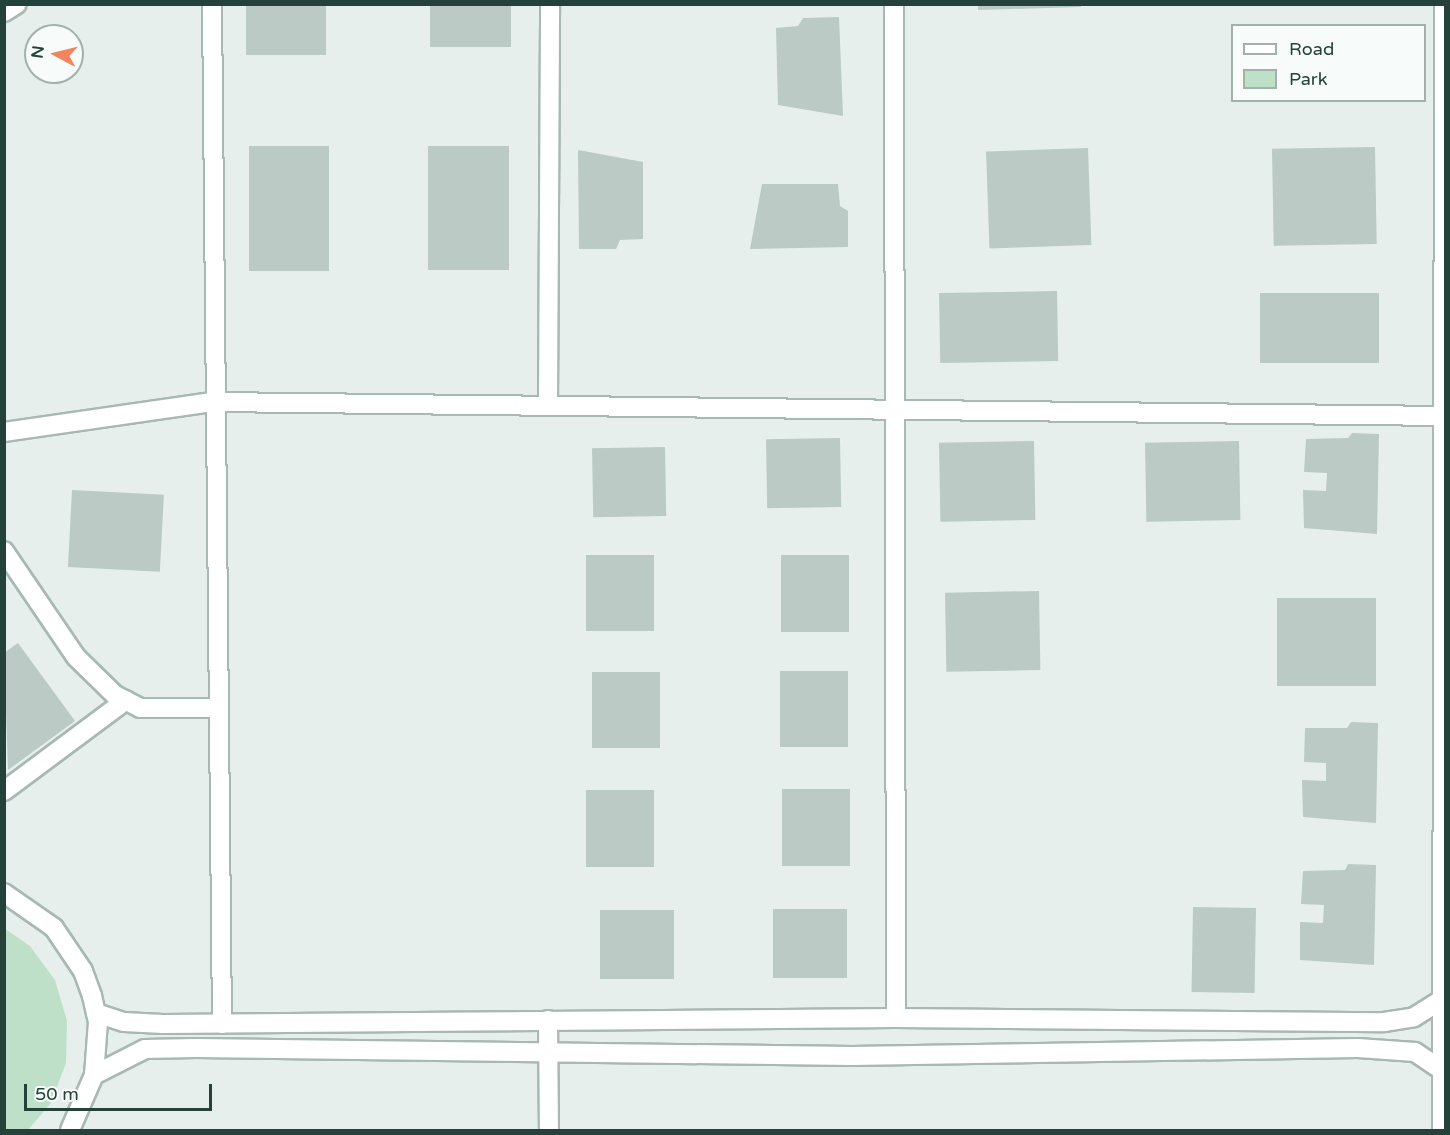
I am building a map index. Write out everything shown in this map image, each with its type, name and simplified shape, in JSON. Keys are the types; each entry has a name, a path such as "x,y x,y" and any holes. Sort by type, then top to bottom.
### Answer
{"street":[{"path":"4,12 17,4"},
{"path":"212,4 212,402 222,1024"},
{"path":"548,404 550,4"},
{"path":"894,4 896,1018"},
{"path":"1442,1131 1441,416 1444,4"},
{"path":"4,432 212,402 893,407 1441,416"},
{"path":"4,551 76,657 126,700 140,708 217,708"},
{"path":"4,791 126,700"},
{"path":"4,892 36,911 70,947 96,1012 94,1075 70,1131"},
{"path":"96,1012 124,1022 222,1024 896,1018 1384,1022 1414,1017 1443,999"},
{"path":"548,1020 549,1131"},
{"path":"94,1075 145,1049 852,1056 1376,1048 1415,1052 1442,1070"}],"green space":[{"path":"4,928 30,946 55,980 67,1021 66,1063 51,1103 28,1130 5,1130"}],"building":[{"path":"246,4 326,4 326,55 246,55"},
{"path":"978,4 1081,4 1081,7 978,10"},
{"path":"430,5 511,5 511,47 430,47"},
{"path":"839,17 843,116 778,105 776,28 798,26 803,18"},
{"path":"249,146 329,146 329,271 249,271"},
{"path":"428,146 509,146 509,270 428,270"},
{"path":"1375,147 1377,244 1274,246 1272,149"},
{"path":"1088,148 1091,245 989,249 986,152"},
{"path":"578,150 643,162 643,239 620,240 616,249 579,249"},
{"path":"762,184 838,184 840,206 848,211 848,247 750,249"},
{"path":"1057,291 1058,361 940,363 939,293"},
{"path":"1260,293 1379,293 1379,363 1260,363"},
{"path":"1352,433 1379,434 1377,534 1304,528 1303,490 1326,491 1327,473 1304,472 1306,439 1348,438"},
{"path":"840,438 841,507 767,508 766,439"},
{"path":"1034,441 1035,520 940,522 939,443"},
{"path":"1239,441 1240,520 1146,522 1145,443"},
{"path":"665,447 666,516 593,517 592,448"},
{"path":"72,490 164,495 160,572 68,567"},
{"path":"586,555 654,555 654,631 586,631"},
{"path":"781,555 849,555 849,632 781,632"},
{"path":"1039,591 1040,670 946,672 945,593"},
{"path":"1277,598 1376,598 1376,686 1277,686"},
{"path":"18,643 75,721 8,770 4,653"},
{"path":"780,671 848,671 848,747 780,747"},
{"path":"592,672 660,672 660,748 592,748"},
{"path":"1351,722 1378,723 1376,823 1303,817 1302,780 1326,781 1326,763 1304,762 1305,728 1347,728"},
{"path":"782,789 850,789 850,866 782,866"},
{"path":"586,790 654,790 654,867 586,867"},
{"path":"1348,864 1376,865 1374,965 1300,960 1300,922 1323,923 1324,905 1301,904 1303,871 1345,870"},
{"path":"1193,907 1256,908 1255,993 1192,992"},
{"path":"773,909 847,909 847,978 773,978"},
{"path":"600,910 674,910 674,979 600,979"}]}
